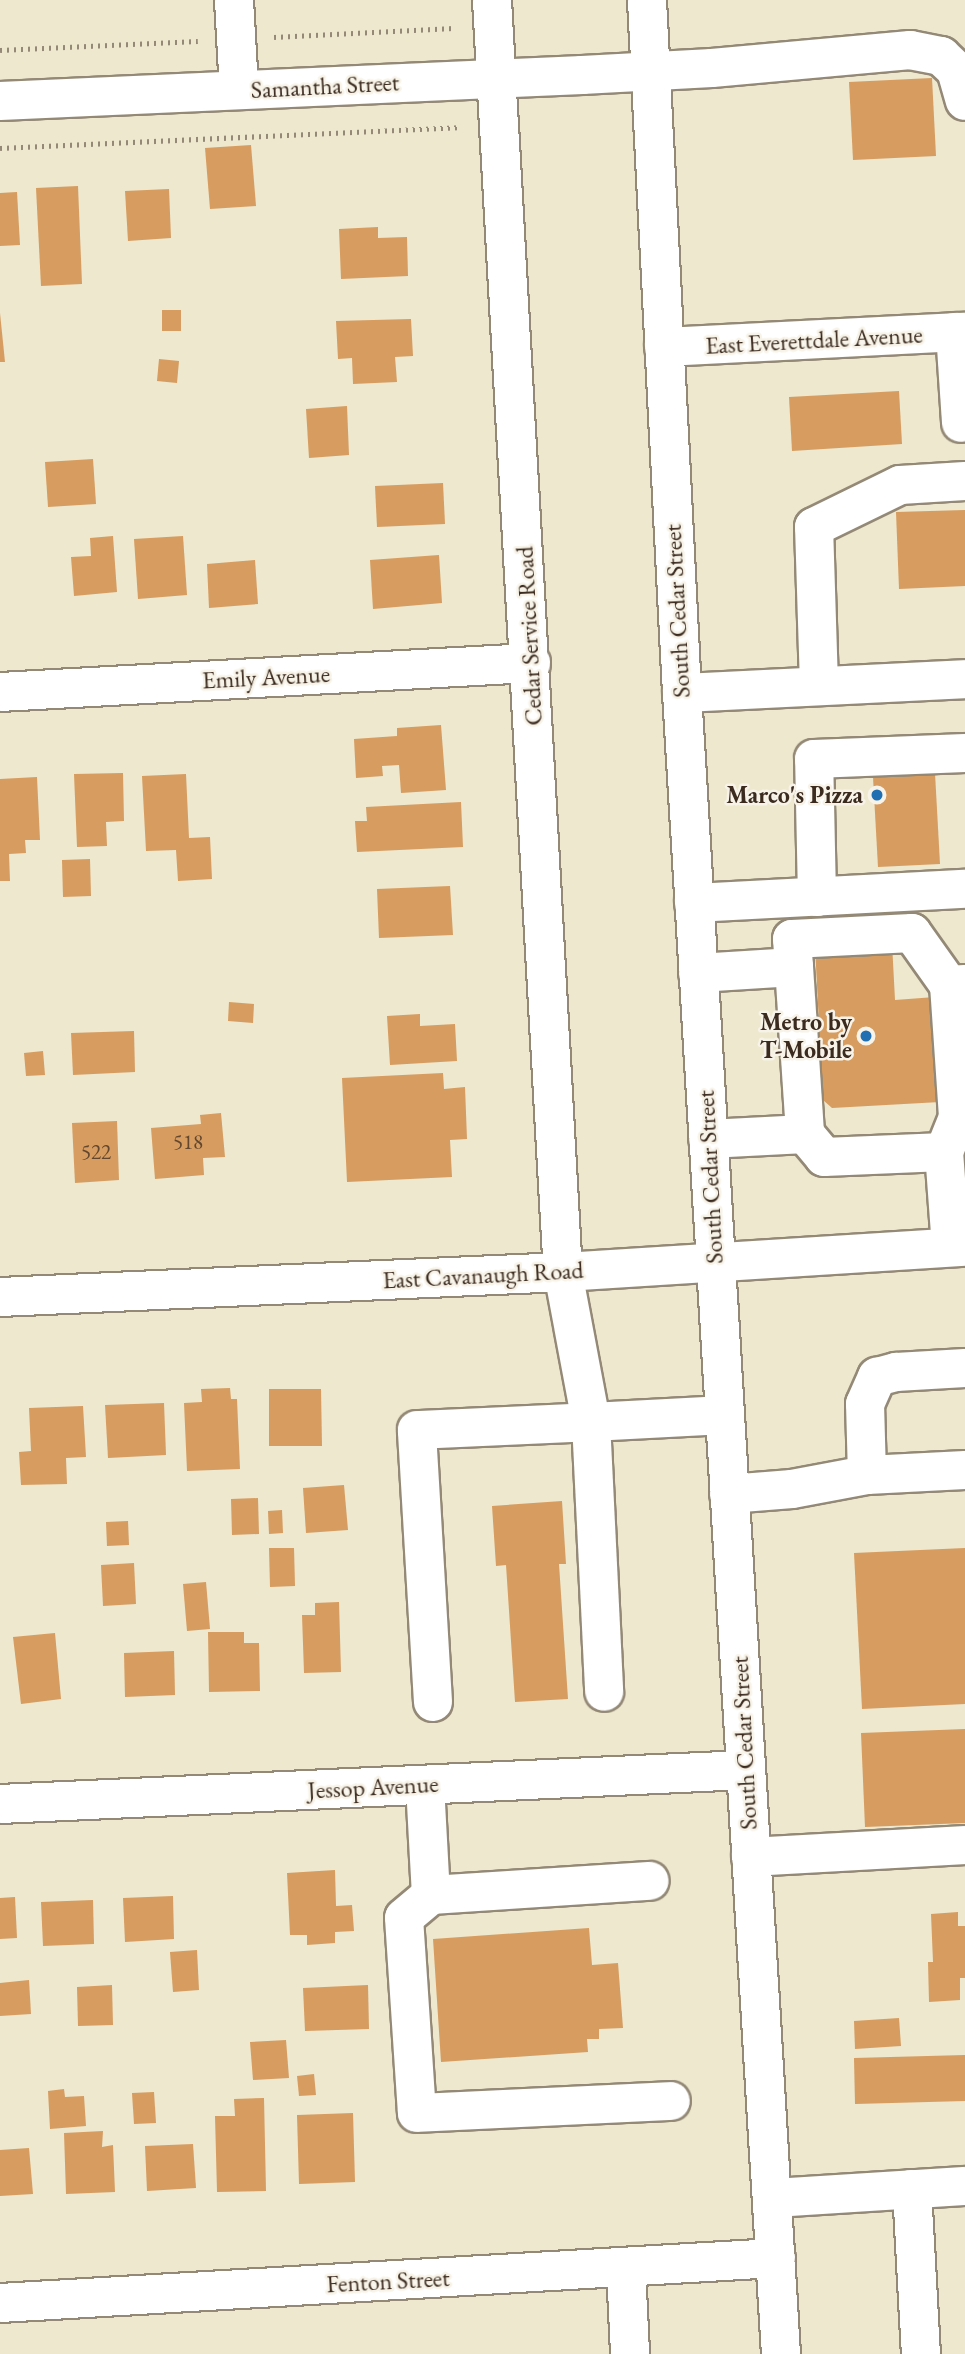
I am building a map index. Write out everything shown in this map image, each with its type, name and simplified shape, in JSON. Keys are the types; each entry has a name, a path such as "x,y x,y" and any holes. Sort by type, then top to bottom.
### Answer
{"street":[{"path":"234,0 239,90"},
{"name":"Cedar Service Road","path":"492,0 564,1272 592,1422 604,1692"},
{"name":"South Cedar Street","path":"647,0 694,904 781,2354"},
{"name":"Samantha Street","path":"0,102 650,70 910,50 941,56 956,70 965,101"},
{"path":"960,332 961,423"},
{"name":"East Everettdale Avenue","path":"664,347 960,332"},
{"path":"820,685 814,527 900,485 965,481"},
{"name":"Emily Avenue","path":"0,692 531,663"},
{"path":"682,693 965,679"},
{"path":"817,897 814,759 965,753"},
{"path":"694,904 965,889"},
{"path":"944,1152 824,1157 805,1134 792,939 912,933 957,984 958,1117 944,1152 958,1247"},
{"path":"698,973 794,967"},
{"path":"708,1139 805,1134"},
{"name":"East Cavanaugh Road","path":"0,1297 564,1272 958,1247"},
{"path":"867,1475 865,1404 877,1377 896,1372 965,1368"},
{"path":"433,1702 417,1430 725,1415"},
{"path":"729,1494 792,1489 867,1475 965,1470"},
{"name":"Jessop Avenue","path":"0,1804 746,1770"},
{"path":"425,1785 431,1895"},
{"path":"751,1857 965,1845"},
{"path":"650,1881 431,1895 404,1918 417,2113 671,2101"},
{"path":"773,2197 965,2186"},
{"path":"912,2189 920,2354"},
{"name":"Fenton Street","path":"0,2303 776,2258"},
{"path":"626,2268 630,2354"}],"path":[{"path":"0,148 498,125"}],"building":[{"path":"932,78 936,156 853,160 849,82"},
{"path":"251,145 256,206 210,209 205,148"},
{"path":"78,186 82,284 41,286 36,188"},
{"path":"169,189 171,238 128,241 125,191"},
{"path":"17,192 20,245 0,246 0,193"},
{"path":"378,227 378,238 407,237 408,276 341,279 339,229"},
{"path":"162,310 181,310 181,331 162,331"},
{"path":"0,313 5,362 0,362"},
{"path":"411,319 413,356 395,357 397,382 353,384 352,358 338,359 336,321"},
{"path":"159,359 179,361 177,383 157,381"},
{"path":"899,391 902,444 792,451 789,397"},
{"path":"347,406 349,455 309,458 306,409"},
{"path":"93,459 96,504 48,507 45,462"},
{"path":"443,483 445,524 377,527 375,486"},
{"path":"965,510 965,586 899,589 896,512"},
{"path":"113,536 117,592 74,596 71,557 91,556 90,538"},
{"path":"183,536 187,595 138,599 134,539"},
{"path":"439,555 442,603 373,609 370,560"},
{"path":"255,560 258,604 209,608 207,564"},
{"path":"441,725 446,790 401,793 399,765 382,766 383,776 356,778 354,739 397,736 397,728"},
{"path":"934,755 940,864 878,867 872,759"},
{"path":"123,773 124,821 106,822 107,846 77,847 74,774"},
{"path":"186,774 189,838 210,837 212,879 178,881 176,850 146,851 142,776"},
{"path":"37,777 40,840 25,840 26,853 9,854 10,881 0,881 0,779"},
{"path":"461,802 463,847 357,852 355,821 367,821 366,807"},
{"path":"90,859 91,896 63,897 62,860"},
{"path":"450,886 453,935 379,938 377,889"},
{"path":"892,943 895,1000 935,997 940,1102 832,1108 823,1100 815,947"},
{"path":"229,1002 254,1004 253,1023 228,1021"},
{"path":"420,1014 420,1026 455,1024 457,1061 390,1065 387,1016"},
{"path":"134,1031 135,1072 73,1075 71,1033"},
{"path":"43,1051 45,1075 26,1076 24,1053"},
{"path":"443,1073 444,1089 465,1087 467,1139 450,1140 452,1177 347,1182 342,1078"},
{"path":"221,1113 225,1157 203,1158 204,1175 155,1179 151,1128 201,1124 200,1115"},
{"path":"117,1121 119,1180 75,1183 72,1123"},
{"path":"230,1388 231,1399 237,1399 240,1469 187,1471 184,1403 202,1402 201,1389"},
{"path":"269,1389 321,1389 322,1446 269,1446"},
{"path":"164,1403 166,1455 108,1458 105,1405"},
{"path":"83,1406 86,1457 66,1458 67,1484 21,1485 19,1452 31,1451 29,1408"},
{"path":"344,1485 348,1530 306,1533 303,1488"},
{"path":"258,1498 259,1534 232,1535 231,1499"},
{"path":"562,1501 566,1564 559,1564 568,1699 515,1702 506,1565 496,1566 492,1506"},
{"path":"282,1510 283,1533 269,1534 268,1511"},
{"path":"128,1521 129,1545 107,1546 106,1522"},
{"path":"269,1548 294,1548 295,1586 270,1587"},
{"path":"965,1548 965,1704 862,1709 854,1553"},
{"path":"134,1563 136,1604 103,1606 101,1565"},
{"path":"206,1582 210,1629 187,1631 183,1584"},
{"path":"339,1602 341,1672 304,1673 302,1615 315,1615 315,1603"},
{"path":"208,1632 244,1632 244,1643 259,1643 260,1691 209,1692"},
{"path":"55,1633 61,1699 21,1704 13,1637"},
{"path":"174,1651 175,1695 125,1697 124,1653"},
{"path":"965,1729 965,1823 865,1827 861,1733"},
{"path":"335,1870 336,1906 352,1905 354,1931 335,1932 335,1943 307,1945 307,1935 290,1935 287,1873"},
{"path":"173,1896 174,1939 125,1942 123,1898"},
{"path":"15,1897 17,1938 0,1939 0,1898"},
{"path":"93,1900 94,1944 43,1946 41,1902"},
{"path":"958,1912 958,1926 965,1926 965,1978 960,1978 960,2000 929,2002 928,1962 933,1962 931,1914"},
{"path":"589,1928 592,1965 618,1963 623,2028 599,2029 599,2039 587,2039 588,2052 441,2062 433,1939"},
{"path":"197,1950 199,1990 173,1992 170,1952"},
{"path":"29,1980 31,2014 0,2016 0,1983"},
{"path":"112,1985 113,2025 78,2026 77,1987"},
{"path":"368,1985 369,2029 305,2031 303,1988"},
{"path":"899,2018 901,2046 855,2049 854,2021"},
{"path":"286,2040 289,2078 253,2080 250,2042"},
{"path":"965,2055 965,2101 855,2104 854,2058"},
{"path":"314,2074 316,2095 299,2096 297,2076"},
{"path":"64,2089 65,2097 84,2096 86,2126 50,2129 48,2091"},
{"path":"154,2092 156,2123 134,2124 132,2093"},
{"path":"264,2098 266,2191 217,2192 215,2116 235,2116 234,2099"},
{"path":"353,2113 355,2182 299,2184 297,2115"},
{"path":"103,2131 102,2147 113,2145 115,2192 66,2194 64,2133"},
{"path":"193,2144 196,2188 147,2191 145,2146"},
{"path":"29,2148 33,2194 0,2196 0,2150"}],"place":[{"name":"Marco's Pizza","path":"877,795"},
{"name":"Metro by T-Mobile","path":"866,1036"}]}
